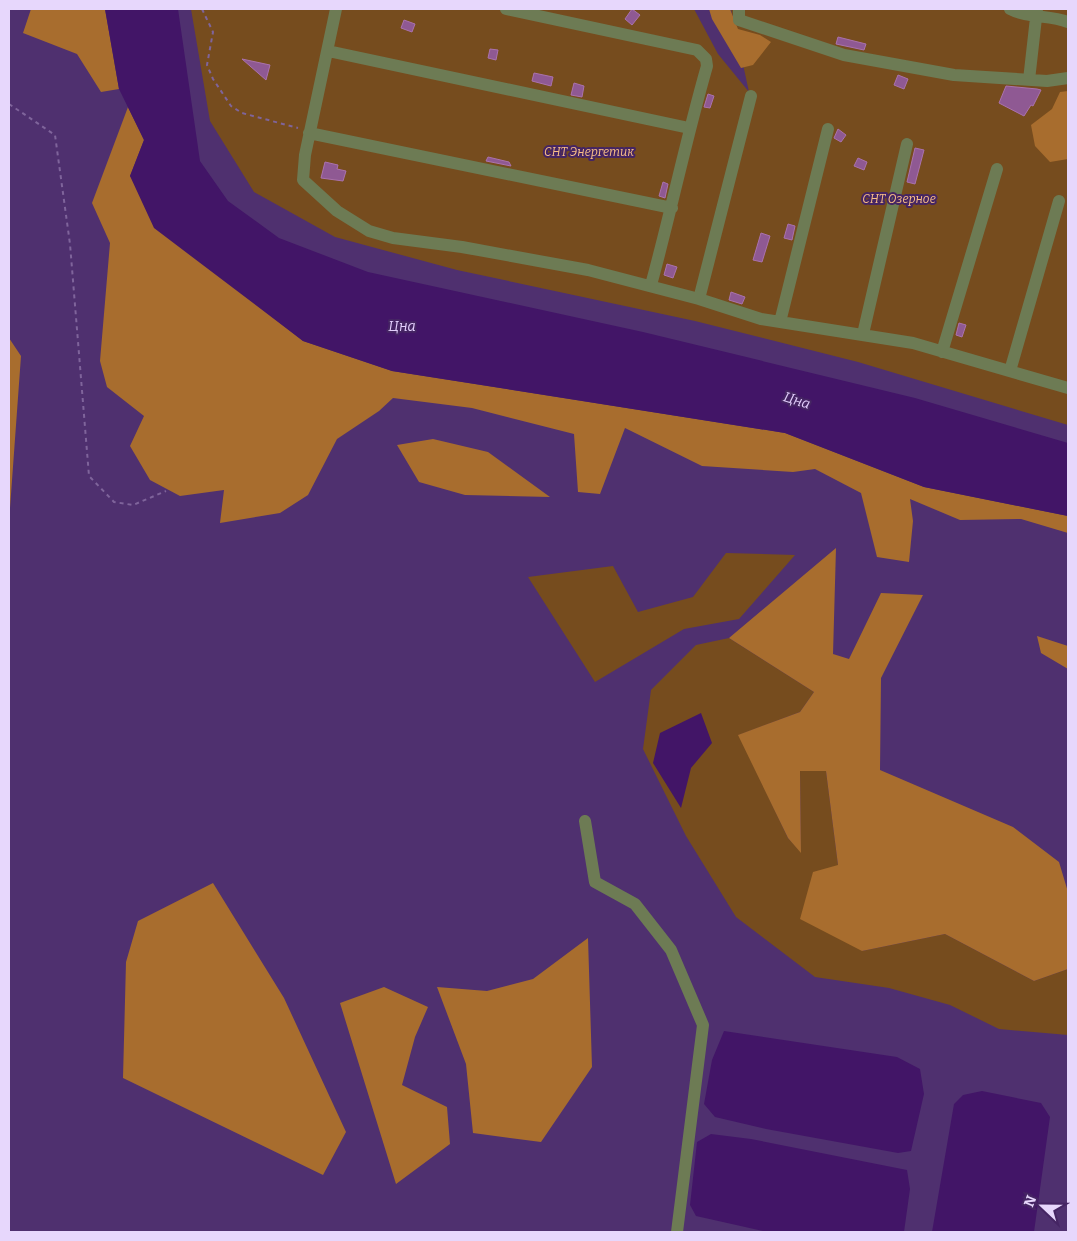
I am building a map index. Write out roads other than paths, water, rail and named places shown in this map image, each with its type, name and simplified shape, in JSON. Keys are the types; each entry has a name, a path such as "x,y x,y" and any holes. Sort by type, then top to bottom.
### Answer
{"lane":[{"path":"336,9 309,133 303,180 337,211 369,231 393,238 462,247 588,270 651,285 760,319 913,343 1068,388"},
{"path":"506,9 701,52 706,58 706,66 689,128 672,208 651,285"},
{"path":"739,9 739,20 844,55 954,75 1047,81 1068,78"},
{"path":"1010,9 1022,16 1036,11 1068,22"},
{"path":"1029,80 1036,11"},
{"path":"328,51 689,128"},
{"path":"699,299 750,96"},
{"path":"780,322 828,129"},
{"path":"309,133 672,208"},
{"path":"863,334 907,144"},
{"path":"942,352 997,169"},
{"path":"1010,371 1059,201"},
{"path":"585,821 595,882 635,904 671,950 703,1025 677,1232"}],"water":[{"name":"Цна","path":"105,9 178,9 200,161 228,201 279,238 368,272 643,332 915,398 1068,443 1068,516 924,487 785,433 392,371 303,341 154,228 130,176 144,140 119,89"},
{"path":"701,713 712,743 691,768 681,808 653,763 660,733"},
{"path":"724,1031 897,1057 920,1069 924,1094 911,1151 898,1153 766,1129 715,1117 704,1104 712,1060"},
{"path":"982,1091 1041,1103 1050,1117 1034,1232 932,1232 954,1104 963,1095"},
{"path":"711,1134 751,1139 907,1170 910,1189 904,1232 767,1232 696,1216 690,1205 697,1142"}],"park label":[{"name":"СНТ Энергетик","path":"589,152"},
{"name":"СНТ Озерное","path":"899,199"}]}
